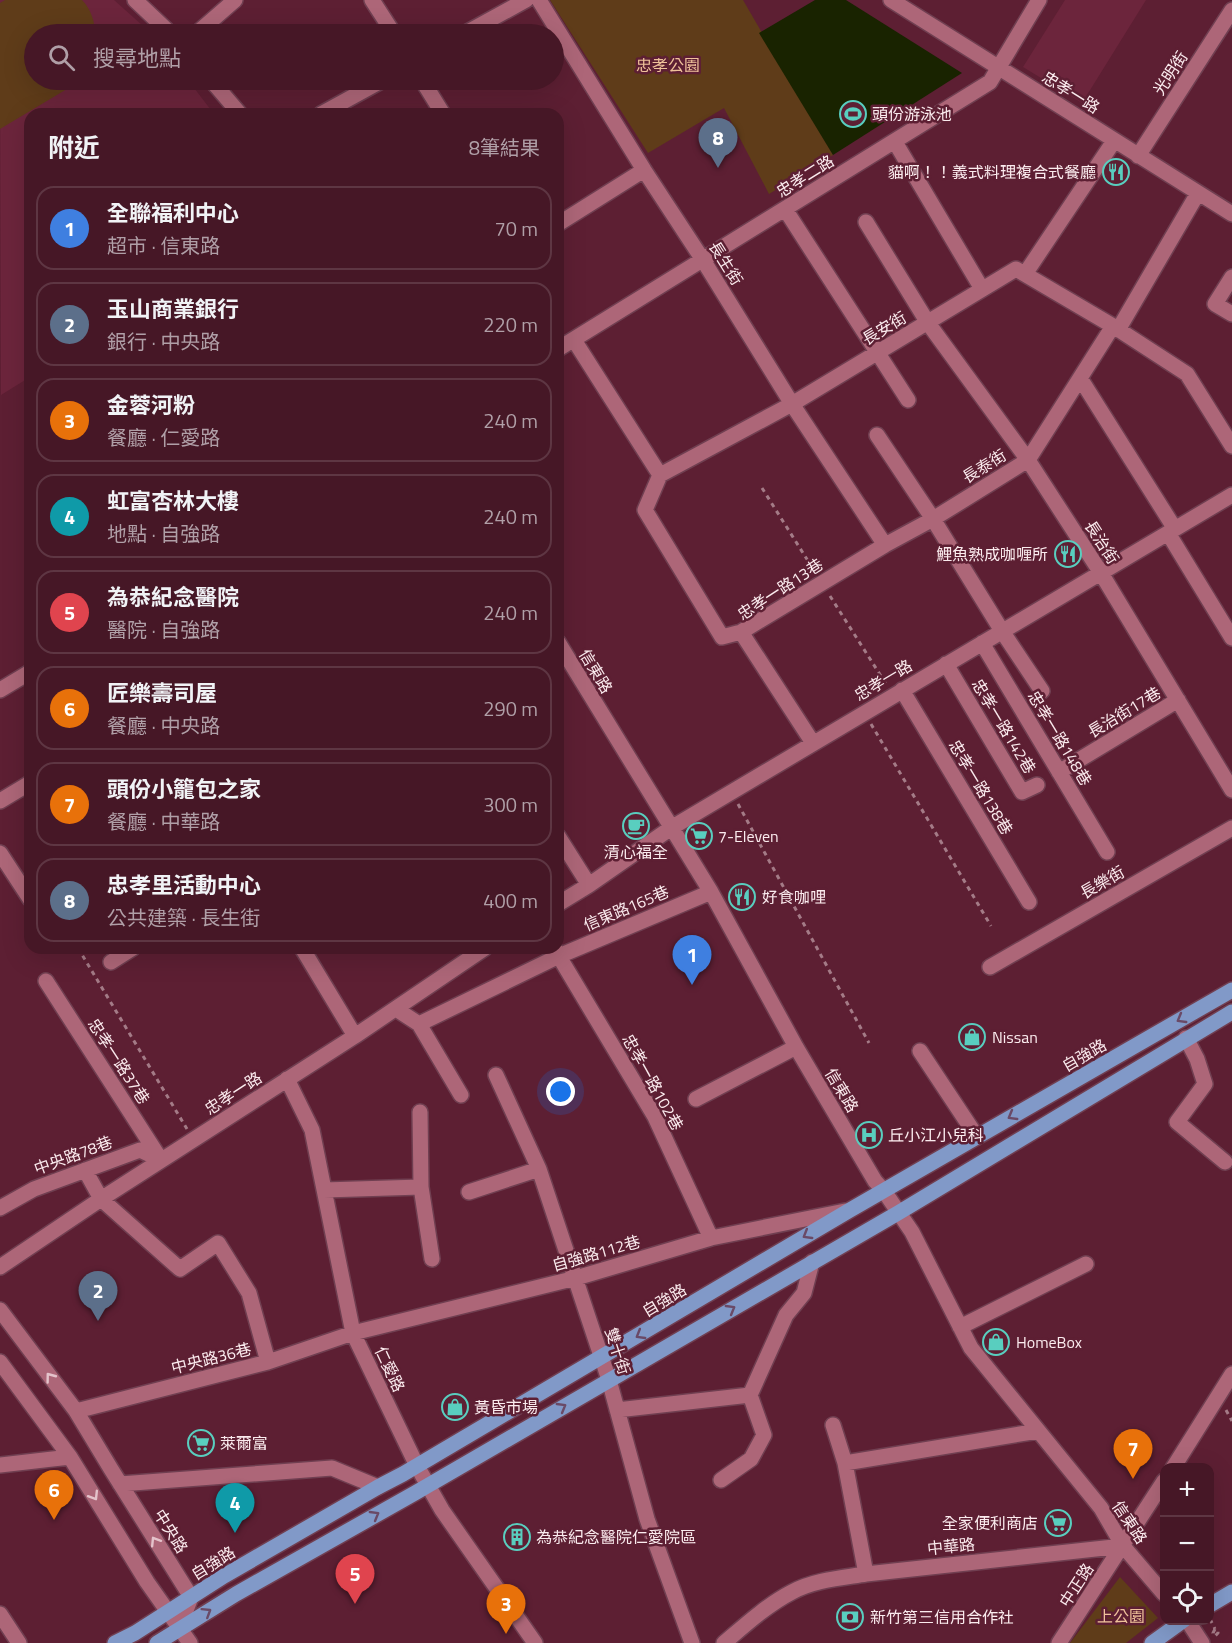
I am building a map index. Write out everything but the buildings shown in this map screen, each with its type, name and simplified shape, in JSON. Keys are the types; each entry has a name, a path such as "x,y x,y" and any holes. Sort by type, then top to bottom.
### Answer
{"main road":[{"name":"自強路","path":"116,1643 224,1576 378,1486 417,1466 850,1210 1232,990"},
{"path":"157,1643 236,1594 429,1485 898,1213 1232,1012"},
{"path":"1214,1602 1232,1592"},
{"path":"1152,1643 1178,1625"}],"street":[{"path":"135,0 160,24"},
{"path":"207,24 235,0"},
{"path":"372,0 388,24"},
{"name":"長生街","path":"539,0 554,24"},
{"name":"忠孝一路","path":"891,0 1232,214"},
{"name":"忠孝二路","path":"564,345 990,82 1039,0"},
{"path":"481,24 521,1"},
{"name":"光明街","path":"1138,156 1232,10"},
{"name":"長生街","path":"564,40 792,404 885,545"},
{"path":"220,90 235,108"},
{"path":"332,108 365,90"},
{"path":"428,90 439,108"},
{"path":"1114,141 1025,274 1116,328 1187,374 1232,446"},
{"path":"895,142 982,289"},
{"path":"564,221 644,170"},
{"name":"長泰街","path":"885,545 933,519 1028,460 1080,378 1116,328 1198,193"},
{"path":"785,209 908,400"},
{"name":"長治街","path":"866,222 928,323 1028,460 1101,573 1232,790"},
{"name":"長安街","path":"660,475 792,404 1016,269 1025,274"},
{"path":"1232,277 1215,304 1232,314"},
{"path":"574,339 660,475 645,510 722,638 741,632"},
{"path":"1080,378 1172,531 1232,638"},
{"path":"876,435 933,519 1042,691"},
{"name":"忠孝一路","path":"564,900 671,828 1232,495"},
{"name":"忠孝一路13巷","path":"813,743 741,632 885,545"},
{"name":"忠孝一路148巷","path":"982,643 1107,852"},
{"name":"信東路","path":"564,652 711,892 796,1047 875,1181 912,1232 971,1348 1101,1508 1123,1546 1160,1589"},
{"name":"忠孝一路142巷","path":"946,664 1022,792 1037,785"},
{"path":"0,690 24,676"},
{"name":"忠孝一路138巷","path":"902,690 1029,902"},
{"name":"長治街17巷","path":"1059,772 1178,700"},
{"path":"0,801 24,787"},
{"name":"長樂街","path":"990,967 1232,828"},
{"path":"564,845 589,885"},
{"path":"0,853 24,889"},
{"name":"信東路165巷","path":"564,949 711,892"},
{"path":"111,962 124,954"},
{"path":"306,954 355,1036"},
{"name":"忠孝一路","path":"0,1267 101,1199 355,1036 476,954"},
{"name":"信東路165巷","path":"419,1024 552,954"},
{"name":"忠孝一路102巷","path":"557,954 655,1116 711,1238"},
{"name":"忠孝一路37巷","path":"46,981 161,1160"},
{"path":"396,1009 419,1024 461,1095"},
{"path":"1186,1038 1197,1059 1205,1084 1177,1122 1225,1162"},
{"path":"696,1099 796,1047"},
{"path":"920,1051 977,1137"},
{"name":"雙十街","path":"496,1075 539,1169 609,1380 647,1519 692,1643"},
{"name":"仁愛路","path":"287,1079 312,1130 354,1333 417,1466 442,1510 535,1643"},
{"path":"420,1112 421,1187 432,1259"},
{"name":"中央路78巷","path":"0,1208 34,1189 140,1150 161,1160"},
{"path":"469,1192 539,1169"},
{"path":"85,1170 101,1199 180,1269 218,1242 249,1293 268,1362"},
{"path":"324,1190 421,1187"},
{"name":"自強路112巷","path":"354,1333 576,1278 711,1238 850,1210"},
{"path":"721,1480 751,1459 764,1436 750,1395 786,1315 804,1293 812,1262"},
{"path":"960,1327 1086,1264"},
{"name":"中央路","path":"0,1310 76,1411 191,1597"},
{"name":"中央路36巷","path":"76,1411 268,1362 354,1333"},
{"path":"0,1362 70,1456 147,1582 190,1643"},
{"path":"1176,1463 1232,1374"},
{"path":"617,1410 750,1395"},
{"path":"833,1425 845,1463 866,1574"},
{"path":"845,1463 1038,1431"},
{"path":"0,1465 70,1456"},
{"path":"120,1485 332,1468 378,1486"},
{"path":"1123,1546 1160,1487"},
{"name":"中華路","path":"724,1643 770,1605 793,1591 825,1580 1123,1546"},
{"name":"中正路","path":"1059,1643 1123,1546"},
{"path":"179,1629 191,1597"},
{"path":"0,1614 19,1643"},
{"path":"1189,1625 1202,1643"}],"path":[{"path":"864,713 991,926"},
{"path":"731,792 869,1043"},
{"path":"82,954 194,1140"},
{"path":"1213,1625 1216,1629"}],"shaded area":[{"path":"0,0 114,0 141,24 24,24 24,90 196,90 209,108 24,108 24,381 1,395"},
{"name":"頭份游泳池","path":"815,0 846,0 962,73 833,155 759,33"},
{"path":"1065,0 1146,0 1082,103 1023,67"}],"green space":[{"path":"5,0 82,0 88,7 94,24 24,24 24,90 65,90 35,108 24,108 24,115 0,129 0,3"},
{"name":"忠孝公園","path":"550,0 743,0 833,155 769,194 724,108 648,153"},
{"name":"上公園","path":"1120,1577 1158,1618 1126,1643 1070,1643"}],"place":[{"name":"頭份游泳池","path":"853,114"},
{"name":"忠孝里活動中心","path":"718,168"},
{"name":"貓啊！！義式料理複合式餐廳","path":"1116,172"},
{"name":"鯉魚熟成咖喱所","path":"1068,554"},
{"name":"清心福全","path":"636,826"},
{"name":"7-Eleven","path":"699,836"},
{"name":"好食咖哩","path":"742,897"},
{"name":"全聯福利中心","path":"692,985"},
{"name":"Nissan","path":"972,1037"},
{"name":"丘小江小兒科","path":"869,1135"},
{"name":"玉山商業銀行","path":"98,1321"},
{"name":"HomeBox","path":"996,1342"},
{"name":"黃昏市場","path":"455,1407"},
{"name":"萊爾富","path":"201,1443"},
{"name":"頭份小籠包之家","path":"1133,1479"},
{"name":"匠樂壽司屋","path":"54,1520"},
{"name":"全家便利商店","path":"1058,1523"},
{"name":"虹富杏林大樓","path":"235,1533"},
{"name":"為恭紀念醫院仁愛院區","path":"517,1537"},
{"name":"為恭紀念醫院","path":"355,1604"},
{"name":"新竹第三信用合作社","path":"850,1617"},
{"name":"金蓉河粉","path":"506,1634"}]}
